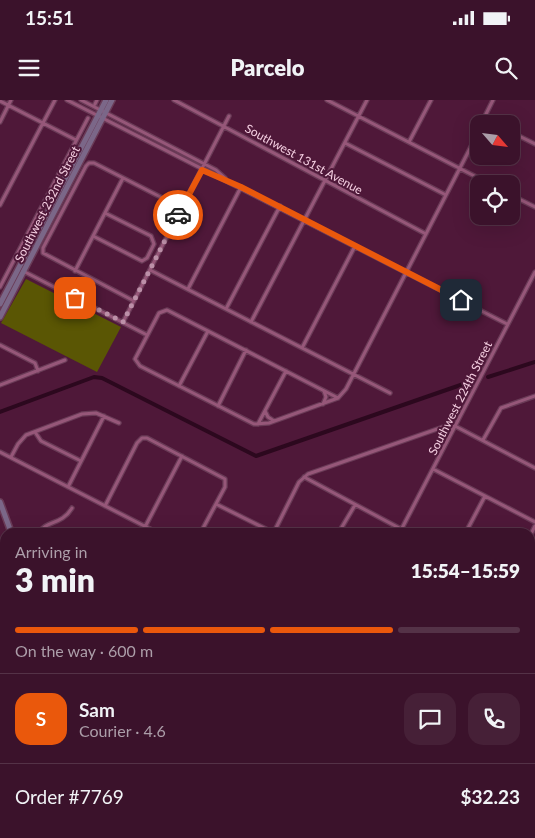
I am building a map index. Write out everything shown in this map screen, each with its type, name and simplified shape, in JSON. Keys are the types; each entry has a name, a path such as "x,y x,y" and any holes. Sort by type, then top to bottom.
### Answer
{"street":[{"path":"0,122 11,100"},
{"path":"0,205 55,100"},
{"path":"68,100 102,114 204,164 241,187 508,324"},
{"path":"81,100 102,114 202,170 226,179"},
{"name":"Southwest 232nd Street","path":"102,114 106,100"},
{"name":"Southwest 232nd Street","path":"0,316 21,270 102,114 112,100"},
{"name":"Southwest 131st Avenue","path":"174,100 426,234"},
{"path":"327,100 473,175"},
{"path":"251,322 367,100"},
{"path":"410,142 431,100"},
{"path":"486,115 493,100"},
{"path":"0,101 76,140"},
{"path":"123,322 229,116"},
{"path":"0,287 88,118"},
{"path":"520,136 535,144"},
{"path":"345,143 446,195"},
{"path":"338,398 169,311 162,310 136,357 136,362 248,422 258,424 274,421 338,398 346,389 352,374 470,149"},
{"path":"134,301 46,256 43,252 73,190 89,163 94,163 182,208"},
{"path":"75,270 123,178"},
{"path":"188,289 241,187"},
{"path":"520,200 535,207"},
{"path":"226,309 280,206"},
{"path":"92,236 142,261 147,258 154,240 151,236 105,213"},
{"path":"302,348 356,246"},
{"path":"21,270 147,335"},
{"name":"Southwest 232nd Street","path":"0,304 21,270"},
{"path":"150,270 390,393"},
{"name":"Southwest 224th Street","path":"402,528 535,272"},
{"path":"179,386 208,331"},
{"path":"0,345 35,363 38,371"},
{"path":"218,406 246,350"},
{"path":"0,385 66,360"},
{"path":"258,424 286,371"},
{"path":"323,404 325,398 324,391"},
{"path":"483,440 500,408 535,396"},
{"path":"265,411 268,417 274,421"},
{"path":"11,457 21,440 35,432 82,414 93,412 119,423"},
{"path":"68,487 104,416"},
{"path":"275,528 304,477 443,427 448,429 455,426 535,468"},
{"path":"35,432 41,440 81,461"},
{"path":"105,506 142,438 150,439 225,479 225,486 203,528"},
{"path":"0,452 145,527 182,456"},
{"path":"433,469 535,522"},
{"path":"304,477 395,528"},
{"path":"468,528 485,496"},
{"path":"0,502 10,528"},
{"path":"216,504 265,528"},
{"path":"341,528 355,505"},
{"path":"43,528 65,518 72,508"}],"shaded area":[{"path":"26,279 121,327 97,372 1,323"}],"waterway":[{"path":"488,377 535,362"},
{"path":"0,412 94,377 102,378 256,456 475,380"}],"way so far":[{"path":"75,298 123,322 178,215"}],"route":[{"path":"178,215 202,170 226,179 461,300"}]}
